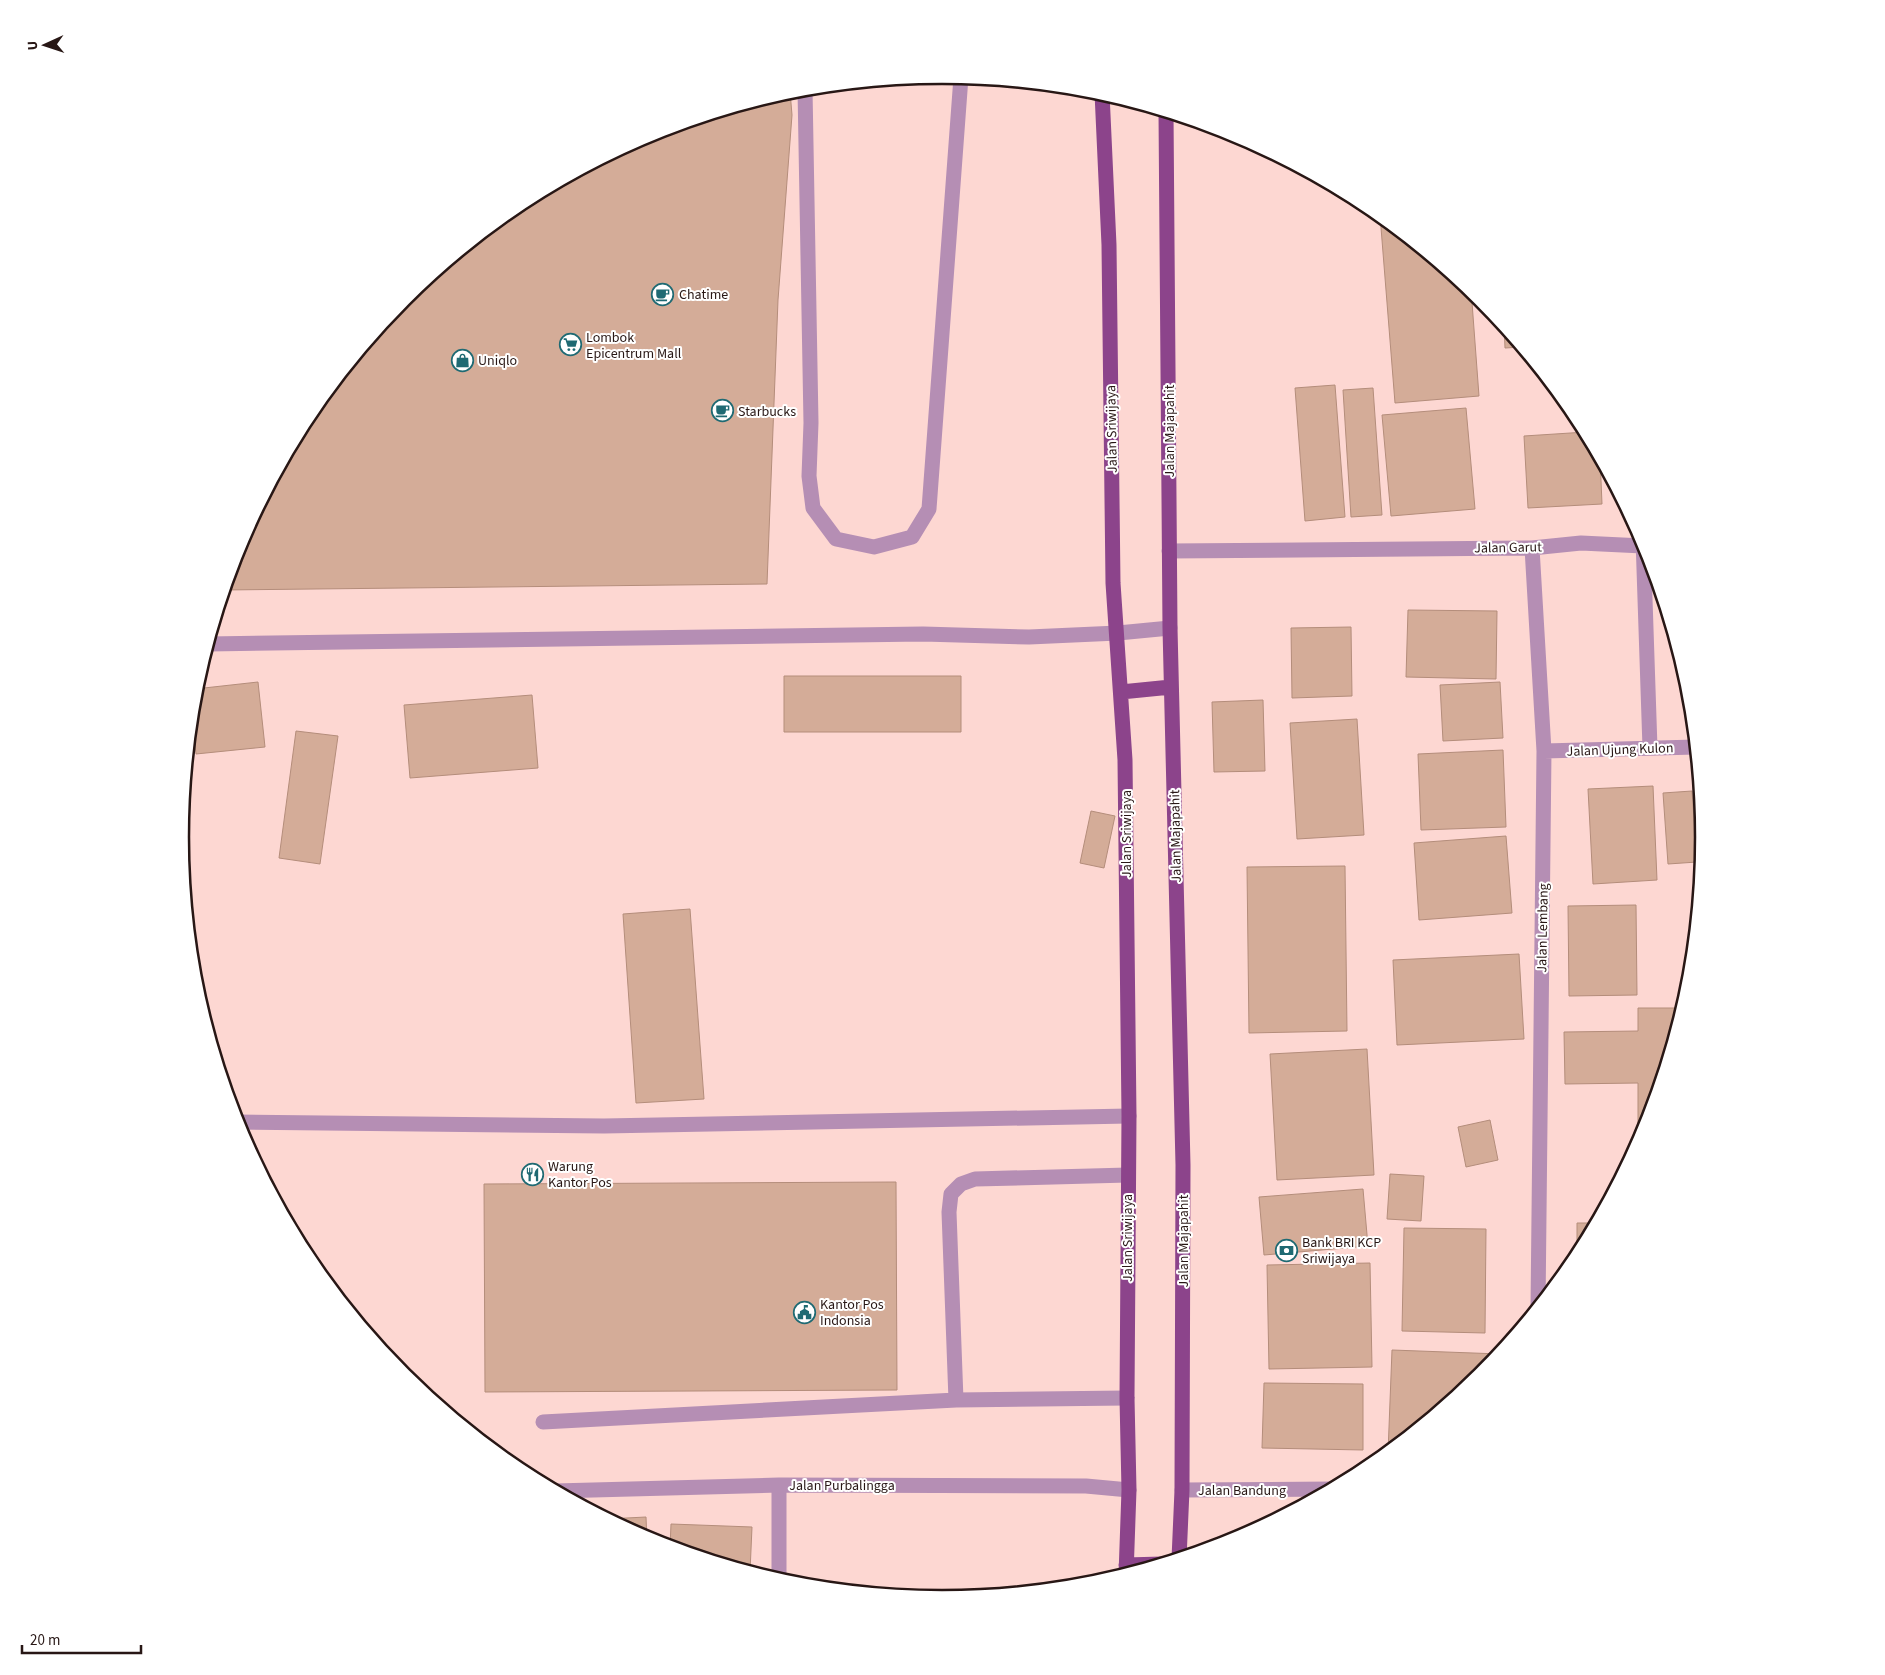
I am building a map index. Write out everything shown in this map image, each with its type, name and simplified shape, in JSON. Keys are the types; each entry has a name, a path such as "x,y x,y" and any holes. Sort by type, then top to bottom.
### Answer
{"main road":[{"name":"Jalan Sriwijaya","path":"1102,101 1109,245 1113,583 1118,633 1125,760 1129,1490 1126,1569"},
{"name":"Jalan Majapahit","path":"1166,118 1170,628 1183,1165 1182,1490 1178,1553"},
{"path":"1122,692 1171,688"}],"street":[{"path":"805,96 811,422 808,476 813,508 836,538 874,547 912,536 930,509 960,84"},
{"name":"Jalan Garut","path":"1169,551 1532,548 1580,543 1636,542"},
{"name":"Jalan Lembang","path":"1532,548 1544,751 1538,1298"},
{"name":"Jalan Garut","path":"1644,562 1650,748"},
{"path":"214,644 923,634 1029,637 1118,633 1170,628"},
{"name":"Jalan Ujung Kulon","path":"1544,751 1691,746"},
{"path":"245,1122 604,1126 1128,1116"},
{"path":"956,1400 949,1212 951,1194 961,1184 975,1179 1128,1175"},
{"path":"543,1422 956,1400 1127,1398"},
{"path":"778,1573 779,1485"},
{"name":"Jalan Purbalingga","path":"567,1491 779,1485 1086,1486 1129,1490"},
{"name":"Jalan Bandung","path":"1182,1490 1320,1489"}],"building":[{"name":"Lombok Epicentrum Mall","path":"791,99 792,115 778,300 767,584 231,590 266,504 316,419 376,341 446,271 524,211 609,161 654,141 700,124 747,109"},
{"path":"1381,225 1439,271 1472,302 1479,396 1395,403"},
{"path":"1504,336 1514,347 1505,348"},
{"path":"1335,385 1345,517 1305,521 1295,388"},
{"path":"1373,388 1382,515 1351,517 1343,390"},
{"path":"1466,408 1475,509 1391,516 1382,415"},
{"path":"1577,433 1601,471 1602,504 1528,508 1524,436"},
{"path":"1408,610 1497,611 1496,679 1406,677"},
{"path":"1351,627 1352,696 1292,698 1291,628"},
{"path":"784,676 961,676 961,732 784,732"},
{"path":"258,682 265,747 196,754 195,739 203,688"},
{"path":"1500,682 1503,738 1443,741 1440,685"},
{"path":"532,695 538,768 410,778 404,705"},
{"path":"1263,700 1265,771 1214,772 1212,702"},
{"path":"1357,719 1364,835 1297,839 1290,723"},
{"path":"296,731 338,736 320,864 279,858"},
{"path":"1503,750 1506,827 1421,830 1418,754"},
{"path":"1653,786 1657,880 1593,884 1588,789"},
{"path":"1692,791 1696,862 1668,864 1663,793"},
{"path":"1091,811 1115,816 1104,868 1080,863"},
{"path":"1506,836 1512,913 1419,920 1414,843"},
{"path":"1345,866 1347,1031 1249,1033 1247,867"},
{"path":"1636,905 1637,995 1569,996 1568,906"},
{"path":"690,909 704,1099 636,1103 623,914"},
{"path":"1519,954 1524,1039 1397,1045 1393,960"},
{"path":"1638,1008 1677,1008 1656,1080 1638,1128 1638,1083 1565,1084 1564,1032 1638,1031"},
{"path":"1367,1049 1374,1175 1277,1180 1270,1054"},
{"path":"1490,1120 1498,1160 1466,1167 1458,1127"},
{"path":"1390,1174 1424,1176 1421,1221 1387,1219"},
{"path":"896,1182 897,1390 485,1392 484,1184"},
{"path":"1363,1189 1368,1246 1264,1255 1259,1197"},
{"path":"1577,1223 1589,1223 1577,1243"},
{"path":"1404,1228 1486,1229 1485,1333 1402,1331"},
{"path":"1370,1263 1372,1367 1269,1369 1267,1265"},
{"path":"1392,1350 1490,1354 1439,1404 1388,1444"},
{"path":"1264,1383 1363,1384 1363,1450 1262,1448"},
{"path":"646,1517 647,1531 619,1518"},
{"path":"671,1524 752,1527 750,1567 700,1551 670,1540"}],"place":[{"name":"Chatime","path":"663,294"},
{"name":"Lombok Epicentrum Mall","path":"570,345"},
{"name":"Uniqlo","path":"462,360"},
{"name":"Starbucks","path":"722,411"},
{"name":"Warung Kantor Pos","path":"532,1174"},
{"name":"Bank BRI KCP Sriwijaya","path":"1286,1250"},
{"name":"Kantor Pos Indonsia","path":"804,1312"}]}
